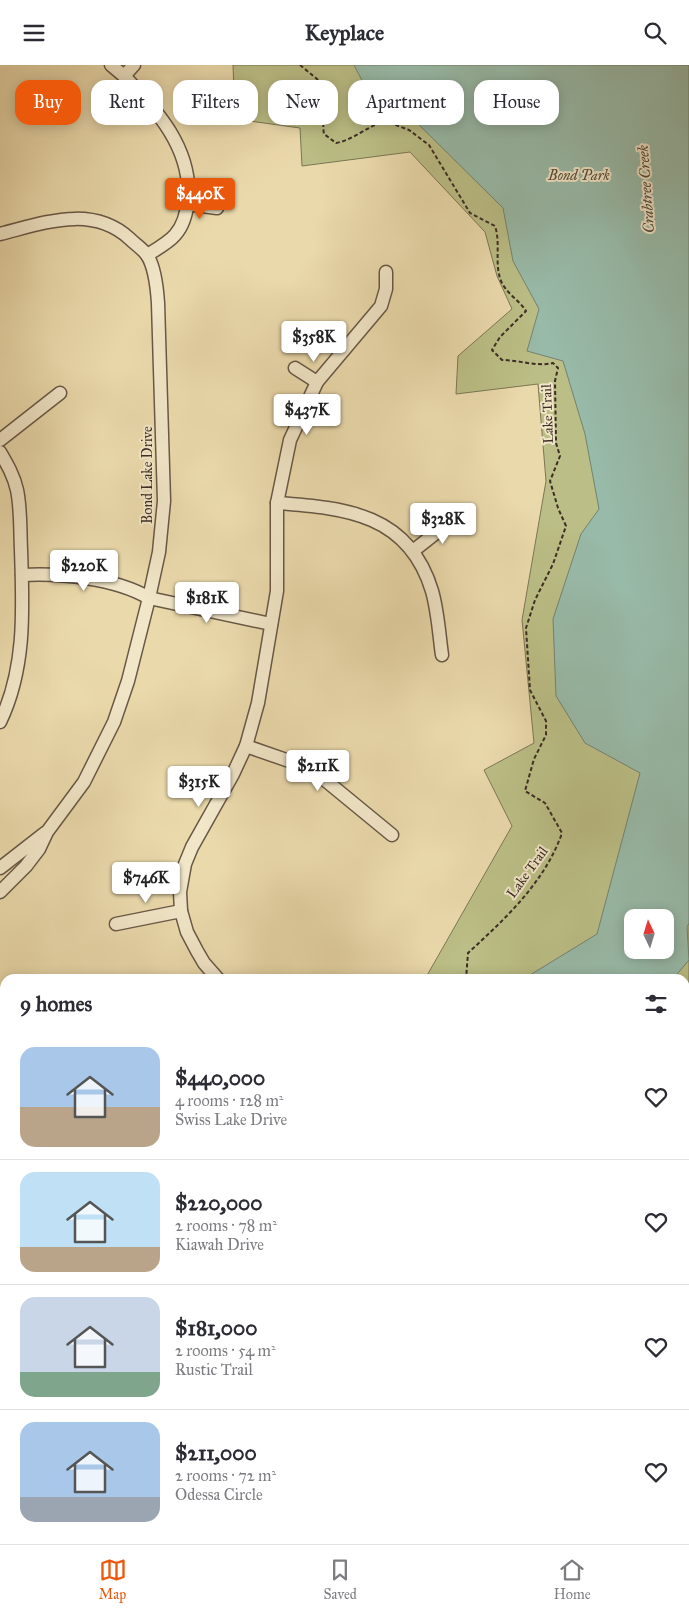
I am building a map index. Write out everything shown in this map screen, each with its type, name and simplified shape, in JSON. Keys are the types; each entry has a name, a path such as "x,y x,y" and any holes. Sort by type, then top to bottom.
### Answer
{"street":[{"path":"0,234 58,219 79,217 111,225 147,255 175,235 183,223 189,183 181,150 150,106 124,76 111,65"},
{"path":"124,76 134,65"},
{"path":"187,204 217,209"},
{"name":"Bond Lake Drive","path":"0,891 26,866 39,849 47,832 84,782 114,722 128,681 149,598 162,527 164,484 157,296 154,275 147,255"},
{"path":"214,974 204,963 187,932 181,911 180,892 185,864 246,746 258,703 277,591 276,503 290,441 317,382 381,306 386,289 386,272"},
{"path":"295,368 317,382"},
{"path":"0,440 60,393"},
{"path":"0,452 17,488 22,575 21,651 10,697 0,722"},
{"path":"276,503 316,506 358,513 387,528 413,551 424,571 432,592 442,655"},
{"path":"413,551 456,517"},
{"path":"22,575 60,574 77,577 140,592 149,598 271,624"},
{"path":"246,746 292,762 319,775 392,835"},
{"name":"Bond Lake Drive","path":"0,868 47,832"},
{"path":"116,924 181,911"}],"path":[{"name":"Lake Trail","path":"300,65 328,89 329,101 322,123 324,134 336,143 346,141 352,135 385,121 409,130 430,145 470,213 495,226 498,237 498,266 502,281 526,311 500,337 492,350 502,360 518,360 544,365 553,363 558,369 554,381 556,443 560,456 550,481 558,508 566,526 553,564 535,600 526,628 530,690 546,721 546,735 534,759 525,791 545,803 562,833 554,856 514,909 468,953 466,974"}],"green space":[{"name":"Bond Park","path":"233,65 689,65 689,974 428,974 512,826 484,770 534,743 522,620 546,481 538,384 456,394 458,356 512,309 497,276 485,232 410,152 302,166 300,128 278,125 338,125 338,80 268,80 268,124 258,122 258,80 234,80"}],"water":[{"name":"Bond Park","path":"354,65 689,65 689,923 687,927 689,960 677,974 532,974 597,934 640,773 585,743 556,696 553,619 581,534 599,509 585,434 563,361 527,351 539,309 513,261 503,208 419,125 464,125 464,80 362,80"}],"water label":[{"name":"Crabtree Creek","path":"646,189"}]}
